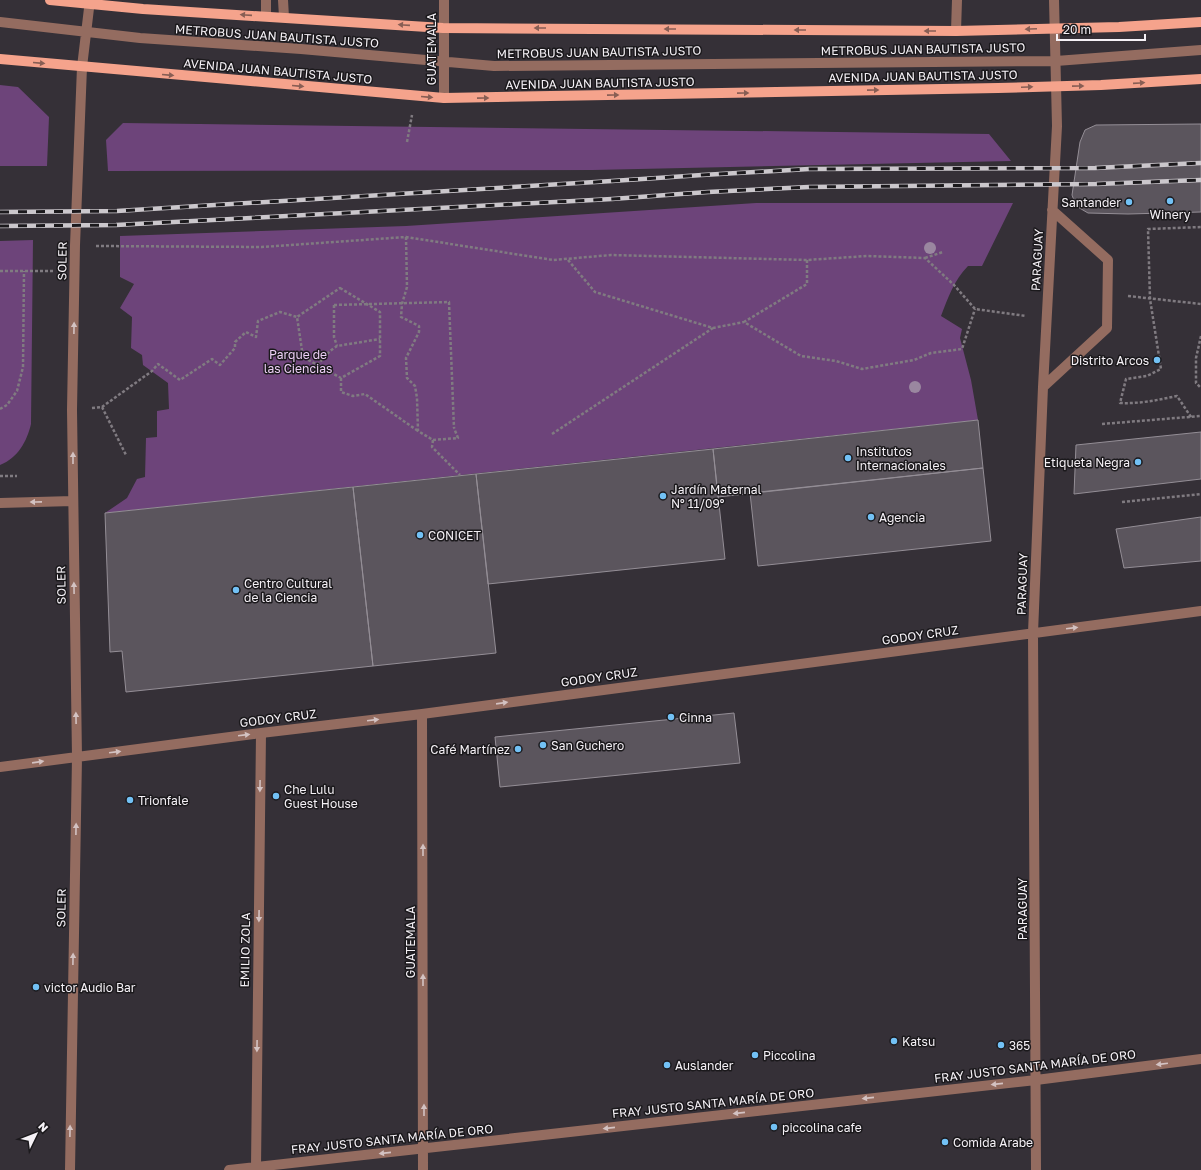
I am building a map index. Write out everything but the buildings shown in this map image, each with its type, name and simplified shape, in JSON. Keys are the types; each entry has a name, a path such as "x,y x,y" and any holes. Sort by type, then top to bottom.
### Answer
{"main road":[{"path":"50,0 90,2 143,8 443,28 956,31 1119,27 1201,22"},
{"name":"AVENIDA JUAN BAUTISTA JUSTO","path":"0,60 444,98 1101,86 1201,79"}],"street":[{"path":"266,0 266,16"},
{"path":"283,0 284,18"},
{"name":"GUATEMALA","path":"444,0 444,98"},
{"path":"956,31 957,0"},
{"name":"PARAGUAY","path":"1036,1170 1033,633 1043,387 1057,126 1054,0"},
{"name":"SOLER","path":"70,1170 77,757 72,410 75,245 82,67 90,2"},
{"name":"METROBUS JUAN BAUTISTA JUSTO","path":"0,22 140,38 301,49 444,63 494,66 1056,60 1201,50"},
{"path":"1043,387 1107,328 1108,260 1052,210"},
{"path":"0,503 73,501"},
{"name":"GODOY CRUZ","path":"0,767 261,733 422,714 1201,612"},
{"name":"GUATEMALA","path":"422,714 423,1170"},
{"name":"EMILIO ZOLA","path":"256,1167 261,733"},
{"name":"FRAY JUSTO SANTA MARÍA DE ORO","path":"229,1170 1036,1080 1201,1059"}],"path":[{"path":"407,142 416,96"},
{"path":"1191,417 1177,396 1154,401 1120,403 1126,379 1147,376 1161,369 1150,299 1148,229 1201,227"},
{"path":"75,245 120,247 262,247 406,237 553,260 568,260 611,255 807,260 867,256 925,258 943,252"},
{"path":"406,237 407,287 402,304 401,316 419,326 419,332 406,358 407,378 415,386 417,398 418,431"},
{"path":"925,258 954,285 975,309 1047,320"},
{"path":"568,260 595,292 713,328"},
{"path":"552,434 713,328 744,322 807,284 807,260"},
{"path":"0,271 75,271"},
{"path":"0,409 7,405 17,391 24,367 24,271"},
{"path":"297,317 340,288 380,312 380,356 341,378"},
{"path":"1108,296 1132,296 1201,304"},
{"path":"337,346 334,337 334,305 449,302 454,428 458,438 433,440 365,394 353,396 341,392 341,378"},
{"path":"744,322 801,356 836,361 862,369 914,360 931,353 962,349 975,309"},
{"path":"126,455 102,407 152,371 158,364 180,380 212,359 220,365 235,348 235,342 246,332 256,337 258,321 280,312 297,317"},
{"path":"297,317 303,357 341,378"},
{"path":"1201,336 1196,358 1196,383 1201,388"},
{"path":"316,365 337,346 380,339"},
{"path":"1102,424 1201,416"},
{"path":"433,440 432,447 460,476"},
{"path":"0,476 16,476"},
{"path":"1122,502 1201,494"}],"green space":[{"path":"0,85 18,87 49,117 47,166 0,166"},
{"path":"123,123 989,134 1011,161 593,170 108,171 106,140"},
{"name":"Parque de las Ciencias","path":"756,203 1013,203 982,266 968,266 963,271 952,290 941,316 962,329 960,338 971,380 978,420 105,513 127,498 137,479 145,477 146,438 157,437 157,411 169,409 168,383 143,365 142,355 131,348 132,317 120,308 134,284 120,277 120,236 406,226"},
{"path":"33,240 31,424 27,437 21,448 12,458 0,465 0,241"}],"railway":[{"path":"0,212 117,211 809,169 1095,168 1201,163"},
{"path":"0,226 116,225 809,187 1096,184 1201,180"}],"place":[{"name":"Winery","path":"1170,201"},
{"name":"Santander","path":"1129,202"},
{"name":"Distrito Arcos","path":"1157,360"},
{"name":"Institutos Internacionales","path":"848,458"},
{"name":"Etiqueta Negra","path":"1138,462"},
{"name":"Jardín Maternal Nº 11/09º","path":"663,496"},
{"name":"Agencia","path":"871,517"},
{"name":"CONICET","path":"420,535"},
{"name":"Centro Cultural de la Ciencia","path":"236,590"},
{"name":"Cinna","path":"671,717"},
{"name":"San Guchero","path":"543,745"},
{"name":"Café Martínez","path":"518,749"},
{"name":"Che Lulu Guest House","path":"276,796"},
{"name":"Trionfale","path":"130,800"},
{"name":"victor Audio Bar","path":"36,987"},
{"name":"Katsu","path":"894,1041"},
{"name":"365","path":"1001,1045"},
{"name":"Piccolina","path":"755,1055"},
{"name":"Auslander","path":"667,1065"},
{"name":"piccolina cafe","path":"774,1127"},
{"name":"Comida Arabe","path":"945,1142"}]}
